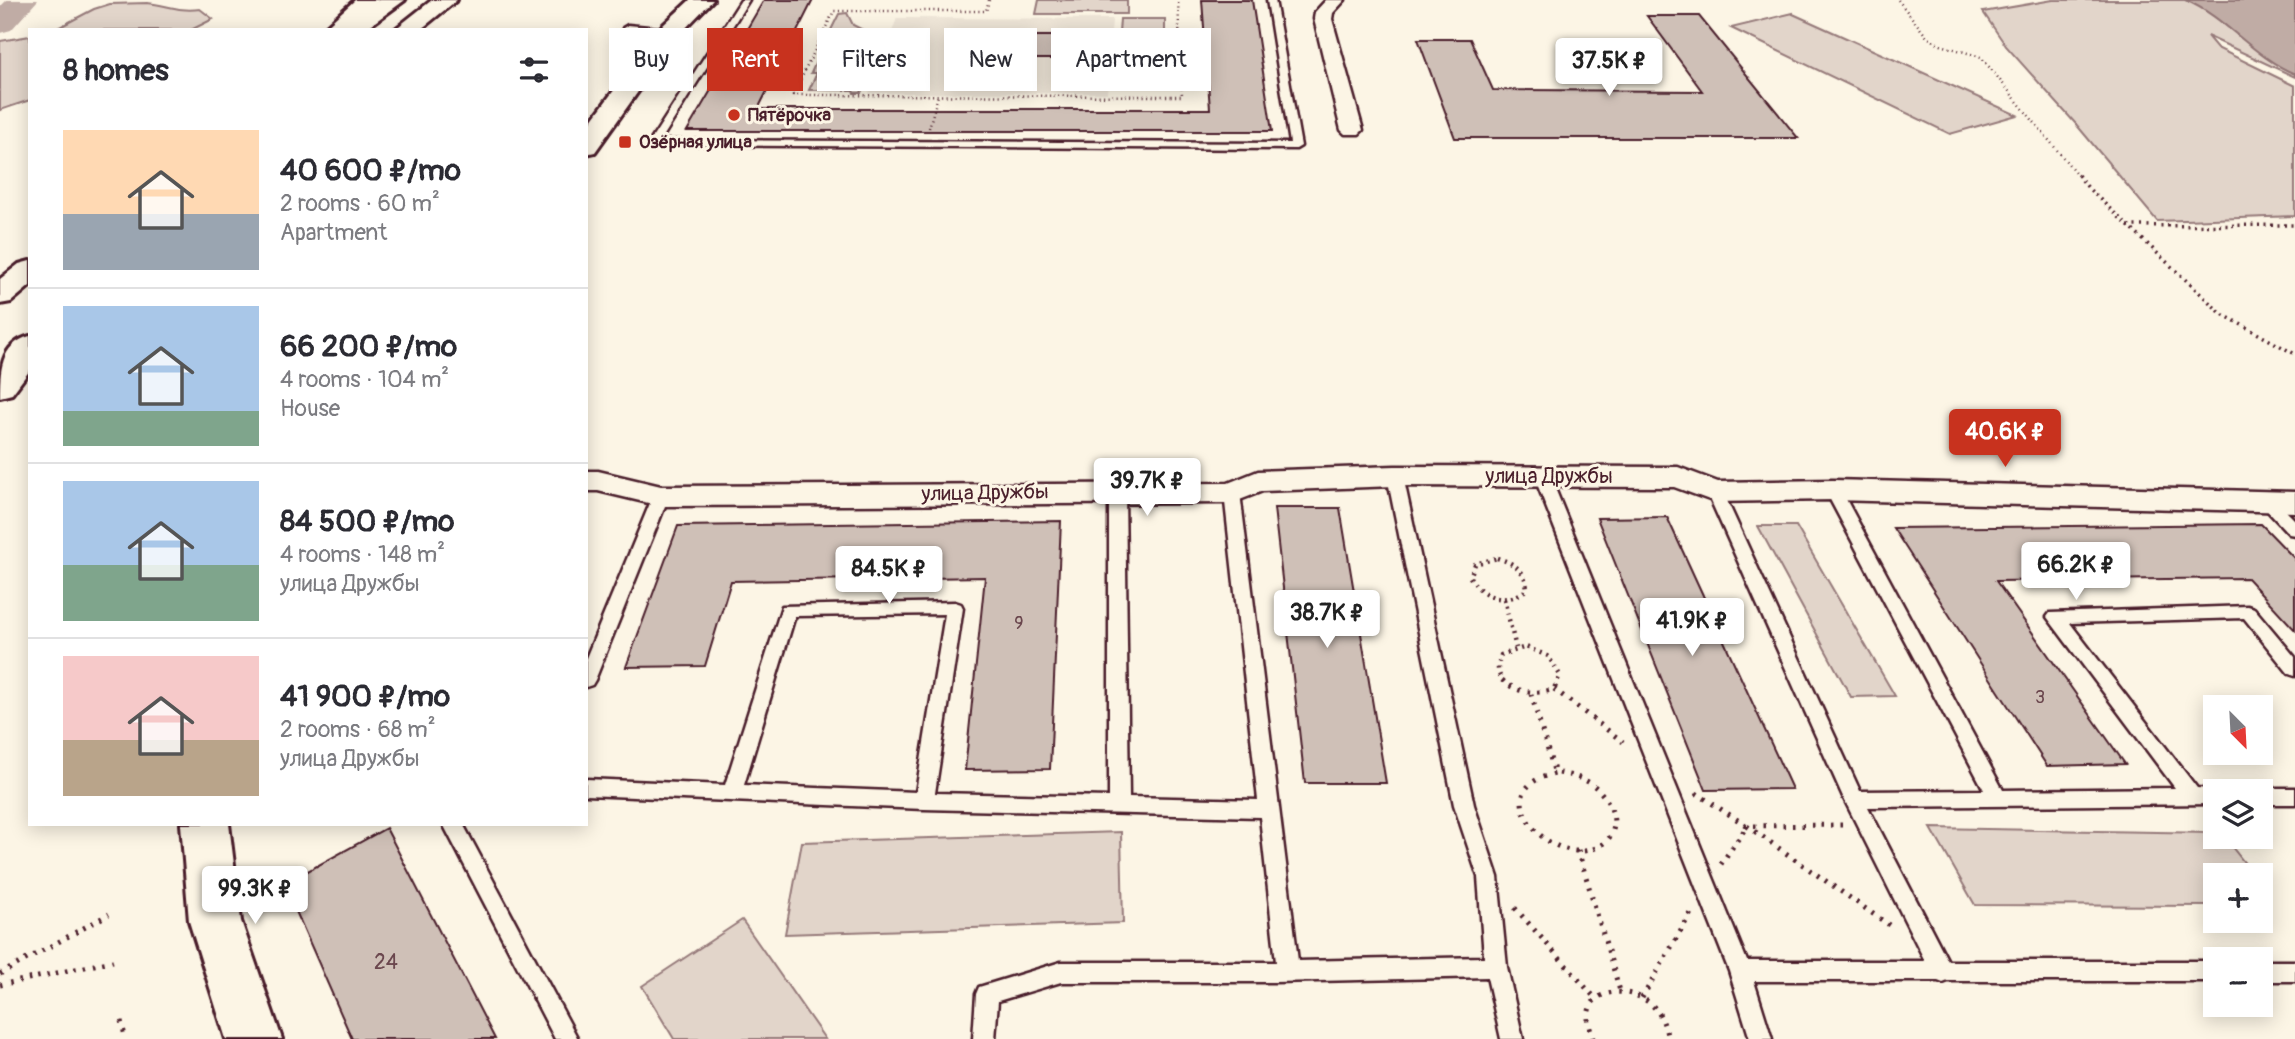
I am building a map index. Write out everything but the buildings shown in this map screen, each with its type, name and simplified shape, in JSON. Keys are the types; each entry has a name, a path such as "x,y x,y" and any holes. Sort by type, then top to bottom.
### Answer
{"street":[{"path":"335,28 368,0"},
{"path":"351,28 394,0"},
{"path":"408,28 446,0"},
{"path":"673,28 702,0"},
{"path":"1336,0 1324,12 1323,19 1352,130"},
{"path":"588,143 626,91"},
{"path":"0,295 28,272"},
{"path":"0,387 28,349"},
{"name":"улица Дружбы","path":"588,481 661,496 1233,493 1258,481 1395,476 1678,477 1715,492"},
{"path":"1715,492 1833,490 2281,501"},
{"path":"205,826 215,921 254,1039"}],"lane":[{"path":"746,0 654,144 1296,146 1271,0"},
{"path":"1395,476 1464,805 1488,877 1496,967 1512,1039"},
{"path":"1542,476 1740,971 1761,1039"},
{"path":"1833,490 1998,798"},
{"path":"1117,492 1119,804"},
{"path":"1715,492 1854,799 1939,965"},
{"path":"1233,493 1288,971"},
{"path":"588,675 661,496"},
{"path":"2281,501 2295,530"},
{"path":"732,792 788,610 955,608 924,801"},
{"path":"2192,796 2056,617 2248,612 2295,669"},
{"path":"588,787 924,801 1269,809"},
{"path":"1854,799 2203,796"},
{"path":"2273,796 2295,796"},
{"path":"454,826 567,1039"},
{"path":"1740,971 1939,965 2203,971"},
{"path":"984,1039 987,994 1061,972 1496,967"},
{"path":"2273,971 2295,971"}],"path":[{"path":"989,0 986,11 834,11 793,95 1181,96 1178,0"},
{"path":"1898,0 1927,37 1941,45 1980,57 2082,181 2126,226 2222,314 2295,354"},
{"path":"925,144 938,95"},
{"path":"2126,226 2295,225"},
{"path":"1497,558 1522,569 1526,576 1527,589 1515,598 1504,599 1487,596 1473,584 1470,578 1474,565 1497,558"},
{"path":"1504,599 1516,648"},
{"path":"1516,648 1526,648 1546,654 1558,667 1560,675 1554,689 1531,694 1507,684 1497,669 1501,655 1516,648"},
{"path":"1531,694 1555,774"},
{"path":"1555,774 1574,776 1589,782 1606,798 1615,816 1615,829 1609,839 1599,847 1578,850 1554,845 1540,837 1529,825 1523,813 1522,800 1525,789 1533,780 1555,774"},
{"path":"1867,825 1747,826 1939,965"},
{"path":"1578,850 1620,991"},
{"path":"1488,877 1596,999"},
{"path":"0,974 109,914"},
{"path":"0,985 113,961"},
{"path":"1593,1039 1587,1013 1596,999 1610,991 1620,991 1636,995 1658,1011 1665,1023 1668,1039"},
{"path":"121,1021 126,1039"}],"shaded area":[{"path":"1039,0 1127,0 1127,14 1036,14"},
{"path":"2053,0 2295,0 2295,77 2207,36 2217,48 2295,86 2295,216 2157,221 2006,46 1983,12"},
{"path":"2185,0 2295,0 2295,74 2266,58 2214,16"},
{"path":"147,3 179,9 200,9 213,19 195,28 58,28 94,9 110,4"},
{"path":"847,13 853,25 859,28 832,28 839,14"},
{"path":"1793,13 2017,115 1950,134 1731,28"},
{"path":"897,18 1112,19 1111,28 1051,28 1051,91 1107,93 869,93 930,91 930,28 893,28"},
{"path":"1120,19 1165,19 1165,28 1119,28"},
{"path":"28,36 28,101 0,110 0,41"},
{"path":"816,62 817,73 811,73"},
{"path":"817,73 817,90 809,90"},
{"path":"1758,526 1796,526 1895,696 1851,697"},
{"path":"1931,828 2203,833 2203,849 2233,849 2245,863 2203,863 2203,906 1975,905"},
{"path":"1121,832 1123,923 785,934 802,842"},
{"path":"742,920 825,1039 674,1039 642,986"}],"waterway":[{"path":"0,24 23,0"}],"place":[{"name":"Пятёрочка","path":"734,115"},
{"name":"Озёрная улица","path":"625,142"}]}
